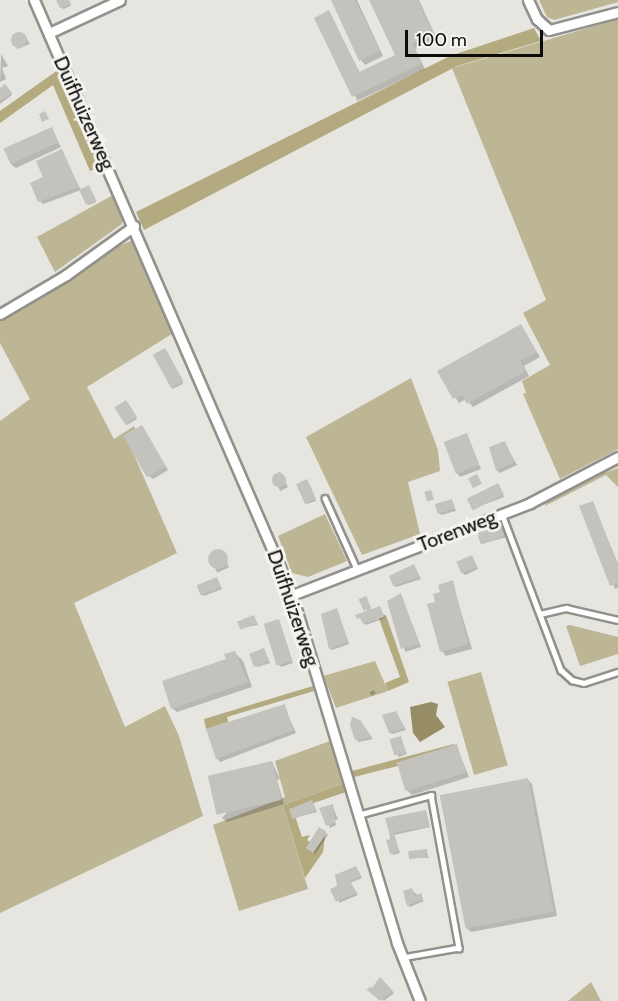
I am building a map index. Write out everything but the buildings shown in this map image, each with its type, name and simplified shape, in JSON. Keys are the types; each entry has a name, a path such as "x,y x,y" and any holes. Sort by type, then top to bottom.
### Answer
{"street":[{"name":"Duifhuizerweg","path":"34,0 134,226 292,595 402,958 420,1001"},
{"path":"49,33 120,0"},
{"path":"528,0 537,19 549,30 618,12"},
{"path":"0,314 66,275 134,226"},
{"name":"Torenweg","path":"292,595 502,514 618,457"}],"lane":[{"path":"325,498 357,569"},
{"path":"502,514 561,670 572,680 584,683 618,672"},
{"path":"540,614 566,608 618,620"},
{"path":"358,815 431,795 459,948 402,958"}],"shaded area":[{"path":"539,0 618,0 618,2 554,20 547,17"},
{"path":"618,19 618,449 560,479 523,394 526,393 522,381 550,365 523,313 546,300 452,68"},
{"path":"534,28 541,41 457,66 144,230 136,212 450,56"},
{"path":"58,70 100,167 90,171 53,85 0,123 0,111"},
{"path":"113,195 123,218 122,224 55,272 37,237"},
{"path":"133,240 175,332 87,387 114,439 134,426 141,443 131,448 177,553 74,603 125,727 165,706 179,736 203,816 0,913 0,421 30,399 0,343 0,320 66,282 114,248"},
{"path":"411,378 438,450 440,471 408,482 420,534 362,555 306,437"},
{"path":"618,460 618,466 605,473 618,468 618,487 606,475 545,506 547,498"},
{"path":"325,514 347,561 308,577 292,573 278,536"},
{"path":"386,615 409,682 388,691 385,683 400,677 378,616"},
{"path":"570,625 618,637 618,654 580,666 566,626"},
{"path":"318,658 323,676 375,661 388,691 336,708 326,682 338,723 334,725 315,660"},
{"path":"481,672 508,765 474,775 447,682"},
{"path":"313,686 314,691 227,717 228,722 206,729 204,719"},
{"path":"431,702 438,704 436,715 445,727 420,742 413,733 410,707"},
{"path":"330,741 343,784 283,805 308,889 239,911 213,825 285,797 275,761"},
{"path":"454,744 457,751 354,777 352,771"},
{"path":"343,784 346,792 293,810 302,837 310,835 307,840 317,847 325,836 323,852 305,878 283,805"},
{"path":"591,982 601,1001 568,1001"}]}
